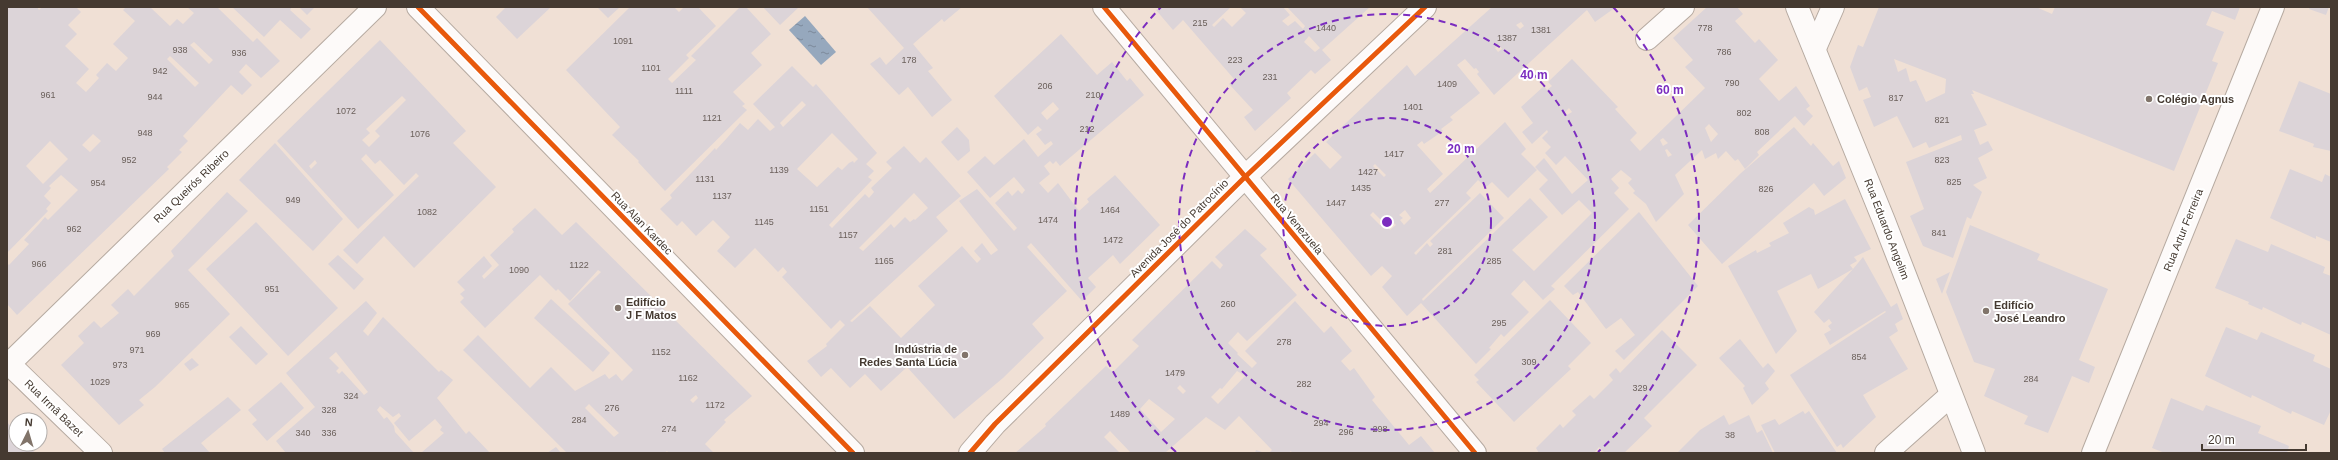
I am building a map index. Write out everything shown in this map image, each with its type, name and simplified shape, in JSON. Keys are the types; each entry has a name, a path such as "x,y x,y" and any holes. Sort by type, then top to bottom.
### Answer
{"street":[{"name":"Rua Queirós Ribeiro","path":"8,364 375,7"},
{"name":"Rua Alan Kardec","path":"418,7 852,453"},
{"name":"Rua Venezuela","path":"1104,7 1475,453"},
{"name":"Avenida José do Patrocínio","path":"970,453 995,424 1245,177 1425,7"},
{"path":"1647,39 1683,7"},
{"name":"Rua Eduardo Angelim","path":"1797,7 1815,48 1974,453"},
{"path":"1815,48 1833,7"},
{"name":"Rua Artur Ferreira","path":"2093,453 2274,7"},
{"name":"Rua Irmã Bazet","path":"8,364 101,453"},
{"path":"1886,453 1951,395"}],"water":[{"path":"805,16 836,52 821,65 789,30"}],"building":[{"path":"7,7 37,7 39,10 42,7 76,7 81,12 68,25 77,34 65,46 89,69 76,83 86,92 99,78 96,75 107,63 116,71 128,58 113,44 135,21 123,10 126,7 150,7 170,26 177,19 183,24 194,13 187,7 217,7 253,42 257,38 280,61 261,78 246,64 239,72 252,85 242,95 231,85 183,136 188,141 179,150 182,152 167,167 169,169 17,315 7,304 7,263 9,265 29,244 24,240 45,217 48,220 78,190 61,175 49,186 51,188 44,196 51,203 46,209 48,211 7,253","holes":["194,42 213,60 209,64 190,45","170,56 199,83 195,87 167,59","93,134 101,141 90,152 82,145","50,141 68,159 43,184 26,166"]},
{"path":"232,7 292,7 290,10 311,29 301,39 280,20 264,37"},
{"path":"299,7 315,7 307,15"},
{"path":"506,7 551,7 517,39 496,17"},
{"path":"597,7 620,7 608,18"},
{"path":"630,7 674,7 679,12 684,7 698,7 716,26 686,55 689,58 668,79 672,83 696,60 691,56 740,7 746,7 771,34 751,53 762,65 733,92 745,104 742,106 747,110 665,191 638,162 639,161 612,135 620,127 566,70"},
{"path":"763,7 799,7 780,25"},
{"path":"867,7 962,7 944,22 942,19 913,44 933,68 928,71 952,100 932,117 908,87 899,95 870,64 880,57 886,65 904,48"},
{"path":"1160,7 1231,7 1212,25 1214,27 1223,18 1232,27 1246,13 1240,7 1283,7 1290,15 1282,21 1288,26 1295,21 1303,29 1305,26 1287,7 1370,7 1322,50 1331,60 1315,74 1311,70 1287,93 1291,98 1255,131 1244,117 1253,110 1229,84 1234,79 1183,20 1173,30 1156,10","holes":["1309,36 1320,48 1315,52 1304,42"]},
{"path":"1492,7 1616,7 1595,22 1587,10 1494,95 1477,74 1479,72 1476,68 1474,69 1465,59 1457,65 1480,93 1450,117 1453,120 1441,129 1443,131 1424,144 1422,141 1417,145 1443,174 1427,189 1430,193 1505,122 1526,149 1521,154 1537,170 1508,198 1492,182 1486,187 1478,180 1466,193 1471,198 1414,253 1416,255 1427,243 1430,247 1433,244 1430,241 1480,193 1504,218 1422,299 1423,301 1530,198 1548,217 1512,250 1534,271 1592,213 1579,200 1562,215 1539,189 1548,180 1535,167 1544,158 1572,194 1588,180 1565,156 1556,165 1545,153 1551,147 1542,138 1548,132 1547,130 1532,144 1522,132 1533,123 1521,107 1544,86 1547,90 1552,86 1548,82 1572,59 1618,107 1615,109 1637,133 1630,140 1640,151 1705,88 1685,67 1693,60 1673,38 1707,7 1737,7 1743,14 1735,21 1755,43 1759,39 1778,60 1759,79 1779,101 1796,86 1810,106 1806,109 1813,116 1804,126 1795,116 1757,152 1759,155 1745,169 1738,159 1735,161 1726,151 1718,159 1716,153 1705,159 1702,150 1675,175 1684,194 1656,222 1646,204 1633,193 1635,191 1628,183 1632,179 1621,170 1611,179 1619,188 1614,193 1629,209 1551,286 1555,289 1543,300 1524,280 1511,294 1529,312 1504,337 1501,334 1489,348 1491,349 1476,364 1421,303 1407,316 1382,287 1392,276 1382,266 1371,276 1288,179 1315,153 1330,169 1342,157 1326,142 1407,65 1415,76","holes":["1521,22 1524,26 1520,29 1516,25","1499,45 1502,49 1498,52 1495,48","1569,108 1572,112 1567,115 1565,112","1709,124 1718,134 1711,142 1705,128","1663,138 1668,143 1663,146 1660,140","1667,149 1672,155 1668,157 1665,150","1375,164 1386,175 1384,177 1373,166","1405,210 1411,218 1404,225 1400,220 1403,218 1399,215","1373,212 1382,221 1387,216 1396,225 1390,230 1383,222 1380,225 1370,215"]},
{"path":"1879,7 2036,7 2052,14 2055,7 2240,7 2235,20 2212,11 2206,25 2224,32 2212,61 2218,63 2174,171 1972,90 1974,94 1971,94 1987,125 1974,130 1980,145 1988,141 1993,150 1978,158 1987,178 1973,185 1982,192 1971,219 1967,217 1953,258 1923,246 1910,216 1924,209 1906,162 1962,140 1961,135 1929,148 1926,142 1913,148 1897,116 1874,127 1863,100 1871,97 1867,87 1859,91 1850,67 1858,45 1863,47","holes":["1894,59 1946,79 1945,93 1926,102 1916,80 1910,82 1906,68 1898,72"]},
{"path":"2310,7 2329,7 2326,15 2309,9"},
{"path":"1061,34 1097,75 1112,62 1127,81 1130,78 1144,95 1060,166 1056,161 1053,164 1050,161 1044,166 1050,174 1039,183 1048,193 1058,183 1079,211 1089,202 1087,199 1115,175 1160,225 1120,264 1113,255 1088,278 1096,287 1082,301 1031,243 1027,247 1067,291 1032,324 1044,338 1003,378 954,419 907,367 881,391 865,374 850,388 831,368 821,377 807,361 827,346 826,344 845,325 840,320 831,329 782,277 787,272 783,267 778,272 755,248 735,268 717,251 730,237 713,220 696,236 682,221 677,226 660,209 672,198 670,195 715,148 716,150 740,123 748,130 758,119 770,131 775,127 753,104 792,66 813,87 816,84 877,153 866,164 874,171 868,177 872,180 829,225 832,228 865,194 869,198 874,192 871,188 892,168 886,162 904,146 920,163 926,157 961,196 936,217 948,231 850,321 852,322 870,306 901,338 935,305 918,286 962,246 977,263 981,259 974,251 982,243 991,255 998,250 959,201 977,189 1014,231 1017,228 995,203 1008,191 1012,196 1018,190 1022,194 1025,190 1014,177 990,198 967,172 985,156 994,165 1024,139 1038,157 1053,144 1051,141 1045,145 1036,134 1042,130 1038,126 1028,135 994,96","holes":["802,101 806,105 783,127 780,123","1053,102 1059,109 1047,120 1041,113","832,133 858,159 854,163 853,161 849,163 842,170 838,167 817,187 797,169","914,193 928,208 915,220 914,219 910,222 905,217 894,228 891,224 863,251 859,248"]},
{"path":"380,40 466,131 453,143 496,187 414,268 384,236 357,264 343,250 419,176 416,173 404,185 380,160 375,164 366,154 361,159 394,195 358,229 277,141","holes":["402,96 406,100 375,131 380,136 369,147 362,140 370,133 366,129","315,160 317,163 311,169 309,166"]},
{"path":"2299,81 2331,94 2331,151 2313,147 2314,144 2279,131"},
{"path":"957,127 969,140 970,151 958,161 941,142"},
{"path":"1794,127 1811,146 1813,143 1833,166 1839,161 1846,178 1824,196 1814,183 1722,264 1688,225 1741,173"},
{"path":"275,143 343,219 313,251 239,180"},
{"path":"2290,169 2322,182 2325,174 2331,177 2331,242 2316,236 2316,239 2270,218"},
{"path":"227,192 248,211 188,270 230,314 155,387 139,400 144,405 119,425 61,365 84,343 78,336 94,321 101,328 119,313 111,305 128,289 134,296 174,256 171,251"},
{"path":"1845,199 1871,249 1854,257 1857,261 1850,265 1853,269 1818,289 1811,274 1777,291 1797,331 1776,354 1728,266 1756,250 1757,253 1771,246 1769,243 1789,233 1783,223 1809,207 1814,210 1815,215"},
{"path":"535,208 562,235 576,222 752,396 724,420 726,422 705,444 714,453 669,453 667,451 664,453 567,453 463,350 478,335 530,388 551,367 575,391 605,374 609,379 616,374 622,381 633,370 568,304 601,272 598,270 570,301 558,289 556,291 540,275 485,328 460,302 464,298 460,294 465,290 457,282 484,256 492,266 482,276 484,279 499,265 490,255 514,232 512,229","holes":["696,395 698,398 693,403 690,400","589,404 598,413 619,433 614,437 585,408"]},
{"path":"1639,212 1698,286 1624,360 1615,351 1635,335 1621,318 1606,329 1578,292 1573,295 1564,286"},
{"path":"256,222 338,308 288,356 206,269"},
{"path":"1970,225 2040,254 2037,260 2108,289 2079,360 2095,367 2089,383 2072,376 2048,433 2024,424 2028,416 1984,396 1995,369 1974,362 1946,292"},
{"path":"1245,229 1267,249 1260,255 1297,295 1247,341 1238,332 1228,343 1252,368 1257,363 1245,351 1295,301 1324,333 1331,326 1352,351 1341,361 1350,371 1354,368 1375,397 1372,400 1409,445 1421,436 1435,453 1292,453 1291,451 1288,453 1269,453 1272,450 1239,416 1225,430 1206,417 1165,453 1131,453 1110,431 1104,437 1120,453 1015,453 1046,426 1045,424 1106,366 1113,372 1139,346 1132,340 1212,261 1220,269 1223,265 1215,257","holes":["1237,371 1245,376 1218,404 1211,397 1220,388 1222,389","1180,385 1186,391 1183,394 1177,388","1149,399 1175,419 1161,432 1140,409"]},
{"path":"2236,239 2268,252 2271,244 2325,267 2323,273 2331,276 2331,335 2302,322 2301,325 2263,307 2262,310 2248,304 2249,302 2215,288"},
{"path":"338,255 364,279 354,290 328,264"},
{"path":"1863,257 1891,307 1897,303 1903,319 1895,324 1898,331 1889,337 1908,369 1863,395 1876,417 1843,448 1841,444 1837,447 1790,375 1886,312 1885,311 1830,345 1824,334 1831,330 1828,326 1832,323 1829,319 1824,323 1814,312"},
{"path":"1950,272 1942,294 1936,279"},
{"path":"551,299 610,353 593,372 534,318"},
{"path":"1550,300 1591,343 1568,366 1571,369 1514,422 1476,382 1479,380 1474,375"},
{"path":"366,301 377,313 363,331 368,336 383,317 439,372 441,370 453,380 437,398 466,434 469,431 490,453 421,453 444,433 440,430 442,427 435,419 409,441 394,423 401,416 399,413 393,417 380,406 377,410 384,419 387,417 394,426 395,432 414,453 286,453 276,441 315,407 286,373","holes":["336,352 368,392 364,395 342,371 339,374 336,371 339,368 329,358"]},
{"path":"241,326 268,354 256,365 229,337"},
{"path":"2226,327 2257,340 2261,332 2315,355 2313,361 2331,369 2331,410 2324,425 2292,411 2291,414 2252,395 2251,398 2205,376"},
{"path":"1662,330 1697,365 1644,418 1652,426 1624,453 1605,453 1599,447 1594,453 1539,453 1536,448 1560,424 1563,428 1576,415 1572,411 1590,395 1594,399 1613,380 1609,375 1616,368 1620,373"},
{"path":"1740,339 1763,368 1768,363 1775,371 1765,383 1769,389 1752,405 1743,388 1745,386 1719,358"},
{"path":"192,358 199,365 190,371 184,364"},
{"path":"281,382 304,408 267,441 252,424 257,420 248,410"},
{"path":"228,397 241,410 201,443 210,453 165,453 162,449"},
{"path":"2171,398 2203,411 2206,405 2261,426 2258,433 2289,446 2287,453 2165,453 2152,448"},
{"path":"1803,411 1805,414 1809,411 1837,453 1775,453 1761,425 1775,419 1779,425"},
{"path":"1724,415 1729,425 1749,415 1757,433 1762,430 1773,453 1677,453 1700,430"},
{"path":"7,422 8,452 35,453 7,453"},
{"path":"556,447 561,453 547,453"},
{"path":"1256,450 1265,453 1255,453"}],"cycle path":[{"path":"418,7 853,453"},
{"path":"1104,7 1475,453"},
{"path":"970,453 995,424 1245,177 1425,7"}],"place":[{"name":"Colégio Agnus","path":"2149,99"},
{"name":"Edifício J F Matos","path":"618,308"},
{"name":"Edifício José Leandro","path":"1986,311"},
{"name":"Indústria de Redes Santa Lúcia","path":"965,355"}]}
